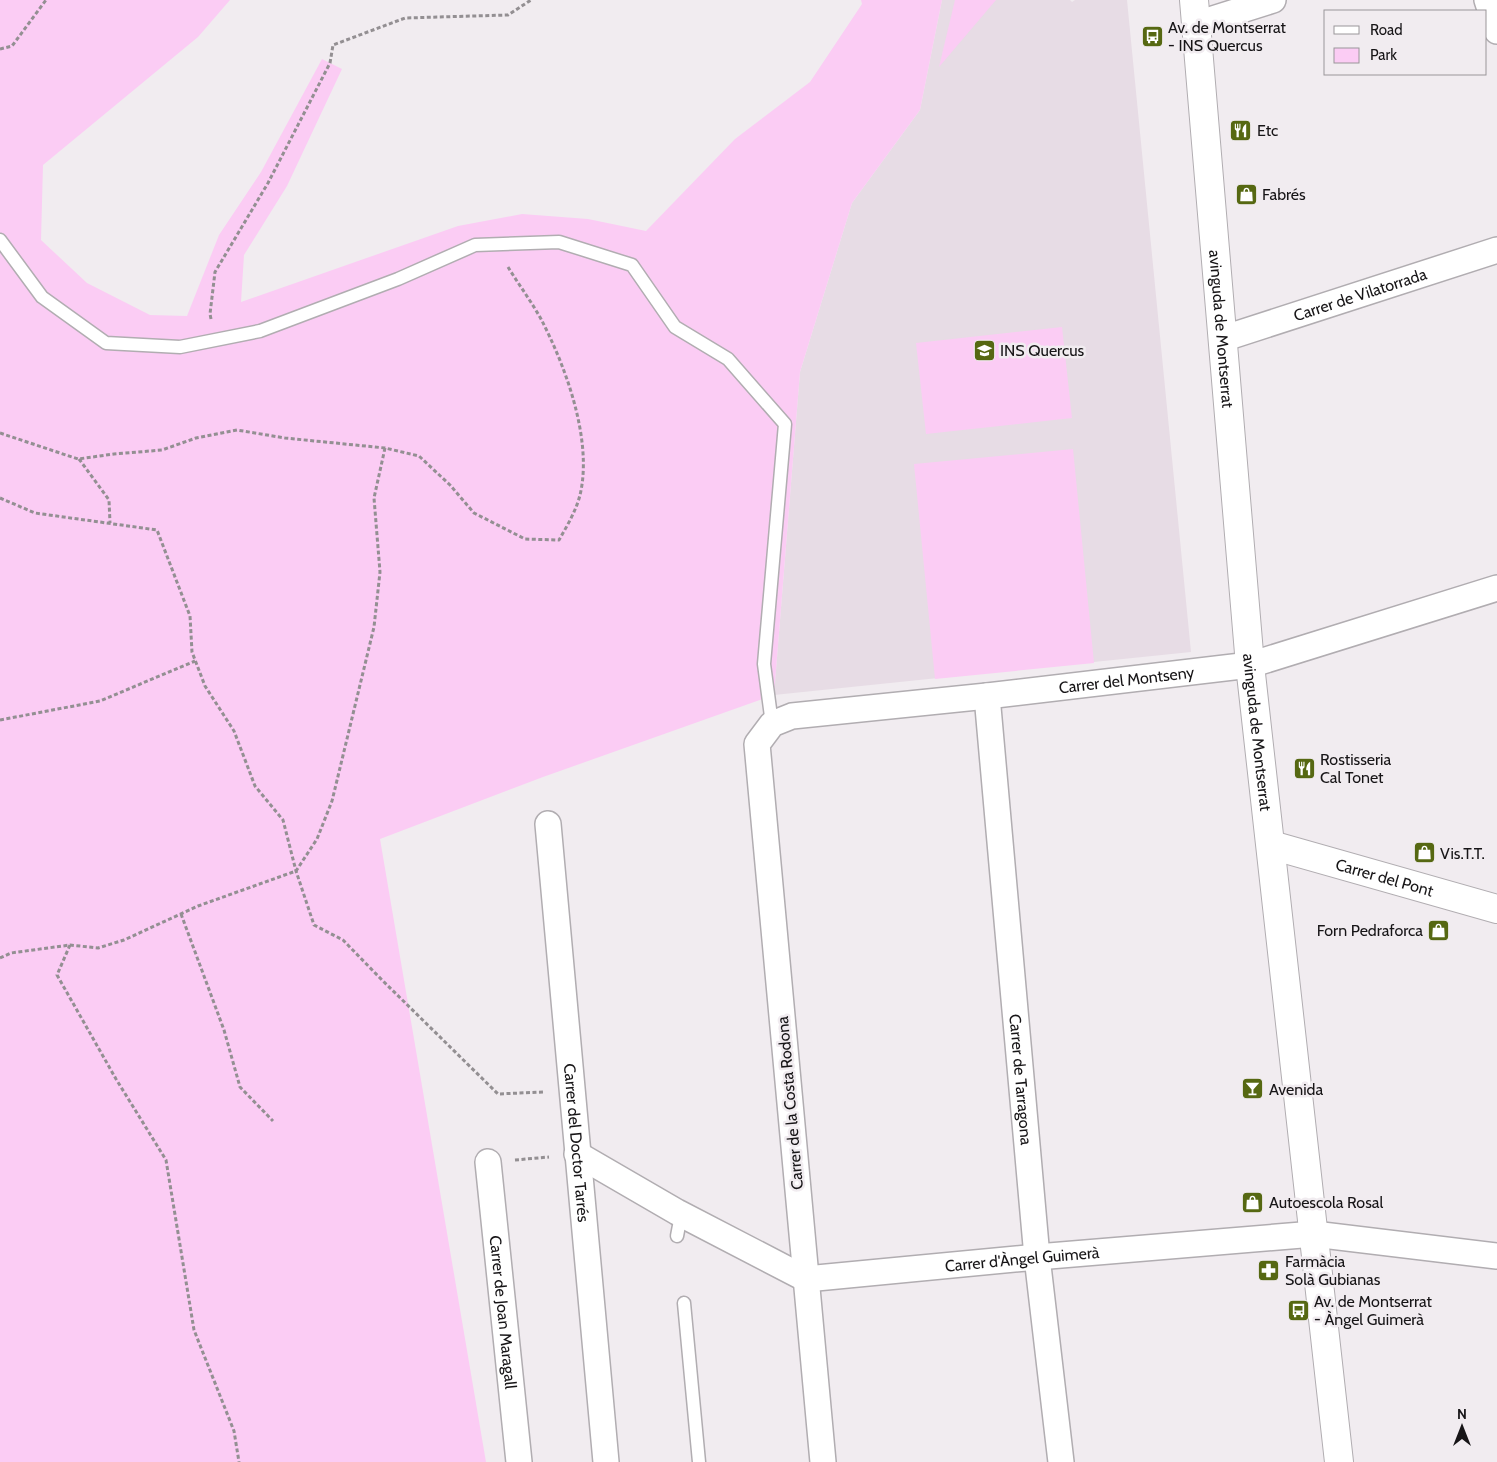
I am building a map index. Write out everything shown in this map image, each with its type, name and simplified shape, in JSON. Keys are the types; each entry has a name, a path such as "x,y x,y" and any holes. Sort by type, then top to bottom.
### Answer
{"street":[{"path":"1196,12 1273,0"},
{"path":"1487,0 1497,31"},
{"name":"avinguda de Montserrat","path":"1196,12 1250,665 1339,1462"},
{"name":"Carrer de Vilatorrada","path":"1222,338 1497,250"},
{"name":"Carrer del Montseny","path":"772,724 792,716 987,696 1250,665 1497,588"},
{"name":"Carrer de Tarragona","path":"987,696 1037,1257 1061,1462"},
{"name":"Carrer de la Costa Rodona","path":"772,724 757,744 823,1462"},
{"name":"Carrer del Doctor Tarrés","path":"548,824 606,1462"},
{"name":"Carrer del Pont","path":"1271,845 1497,909"},
{"path":"577,1154 679,1225 806,1279"},
{"name":"Carrer de Joan Maragall","path":"488,1162 519,1462"},
{"name":"Carrer d'Àngel Guimerà","path":"806,1279 1037,1257 1314,1234 1497,1256"}],"lane":[{"path":"0,240 42,297 106,343 180,347 260,331 398,279 475,245 559,242 632,265 675,327 728,359 786,424 764,664 772,724"},
{"path":"684,1303 698,1462"}],"path":[{"path":"0,49 12,46 46,0"},
{"path":"215,340 210,314 215,272 268,183 330,63 333,45 405,18 508,15 531,0"},
{"path":"0,433 78,459 162,450 196,438 237,430 285,438 385,448 419,456 450,485 474,513 526,539 559,540 573,514 580,494 583,459 579,422 562,364 540,318 493,244"},
{"path":"0,958 11,952 70,945 98,948 124,940 198,906 296,870 317,838 332,801 374,627 380,572 374,498 385,448"},
{"path":"78,459 109,500 110,523"},
{"path":"0,498 35,513 157,530 190,616 192,652 195,661 205,686 234,731 255,786 283,820 296,870 314,925 343,940 498,1094 571,1092"},
{"path":"0,720 100,701 195,661"},
{"path":"181,914 224,1030 240,1087 273,1121"},
{"path":"70,945 57,975 116,1079 166,1160 194,1330 234,1431 240,1462"},
{"path":"488,1162 577,1154"}],"shaded area":[{"name":"INS Quercus","path":"942,0 1070,0 1072,2 1075,0 1127,0 1191,652 774,695 800,372 852,203 920,110"}],"green space":[{"path":"0,0 230,0 198,37 43,165 41,240 87,283 150,315 187,316 219,235 261,172 322,59 342,69 287,186 244,255 241,302 458,226 522,214 588,219 646,231 735,139 810,82 862,4 861,0 942,0 920,110 852,203 800,372 774,695 543,777 380,839 486,1462 0,1462"},
{"path":"955,0 996,0 939,67"},
{"path":"1062,327 1072,418 926,434 916,343"},
{"path":"1073,449 1094,663 935,679 914,464"}],"place":[{"name":"Av. de Montserrat - INS Quercus","path":"1152,36"},
{"name":"Etc","path":"1241,130"},
{"name":"Fabrés","path":"1246,194"},
{"name":"INS Quercus","path":"984,350"},
{"name":"Rostisseria Cal Tonet","path":"1304,768"},
{"name":"Vis.T.T.","path":"1424,853"},
{"name":"Forn Pedraforca","path":"1439,930"},
{"name":"Avenida","path":"1253,1089"},
{"name":"Autoescola Rosal","path":"1253,1202"},
{"name":"Farmàcia Solà Gubianas","path":"1269,1270"},
{"name":"Av. de Montserrat - Àngel Guimerà","path":"1298,1310"}]}
